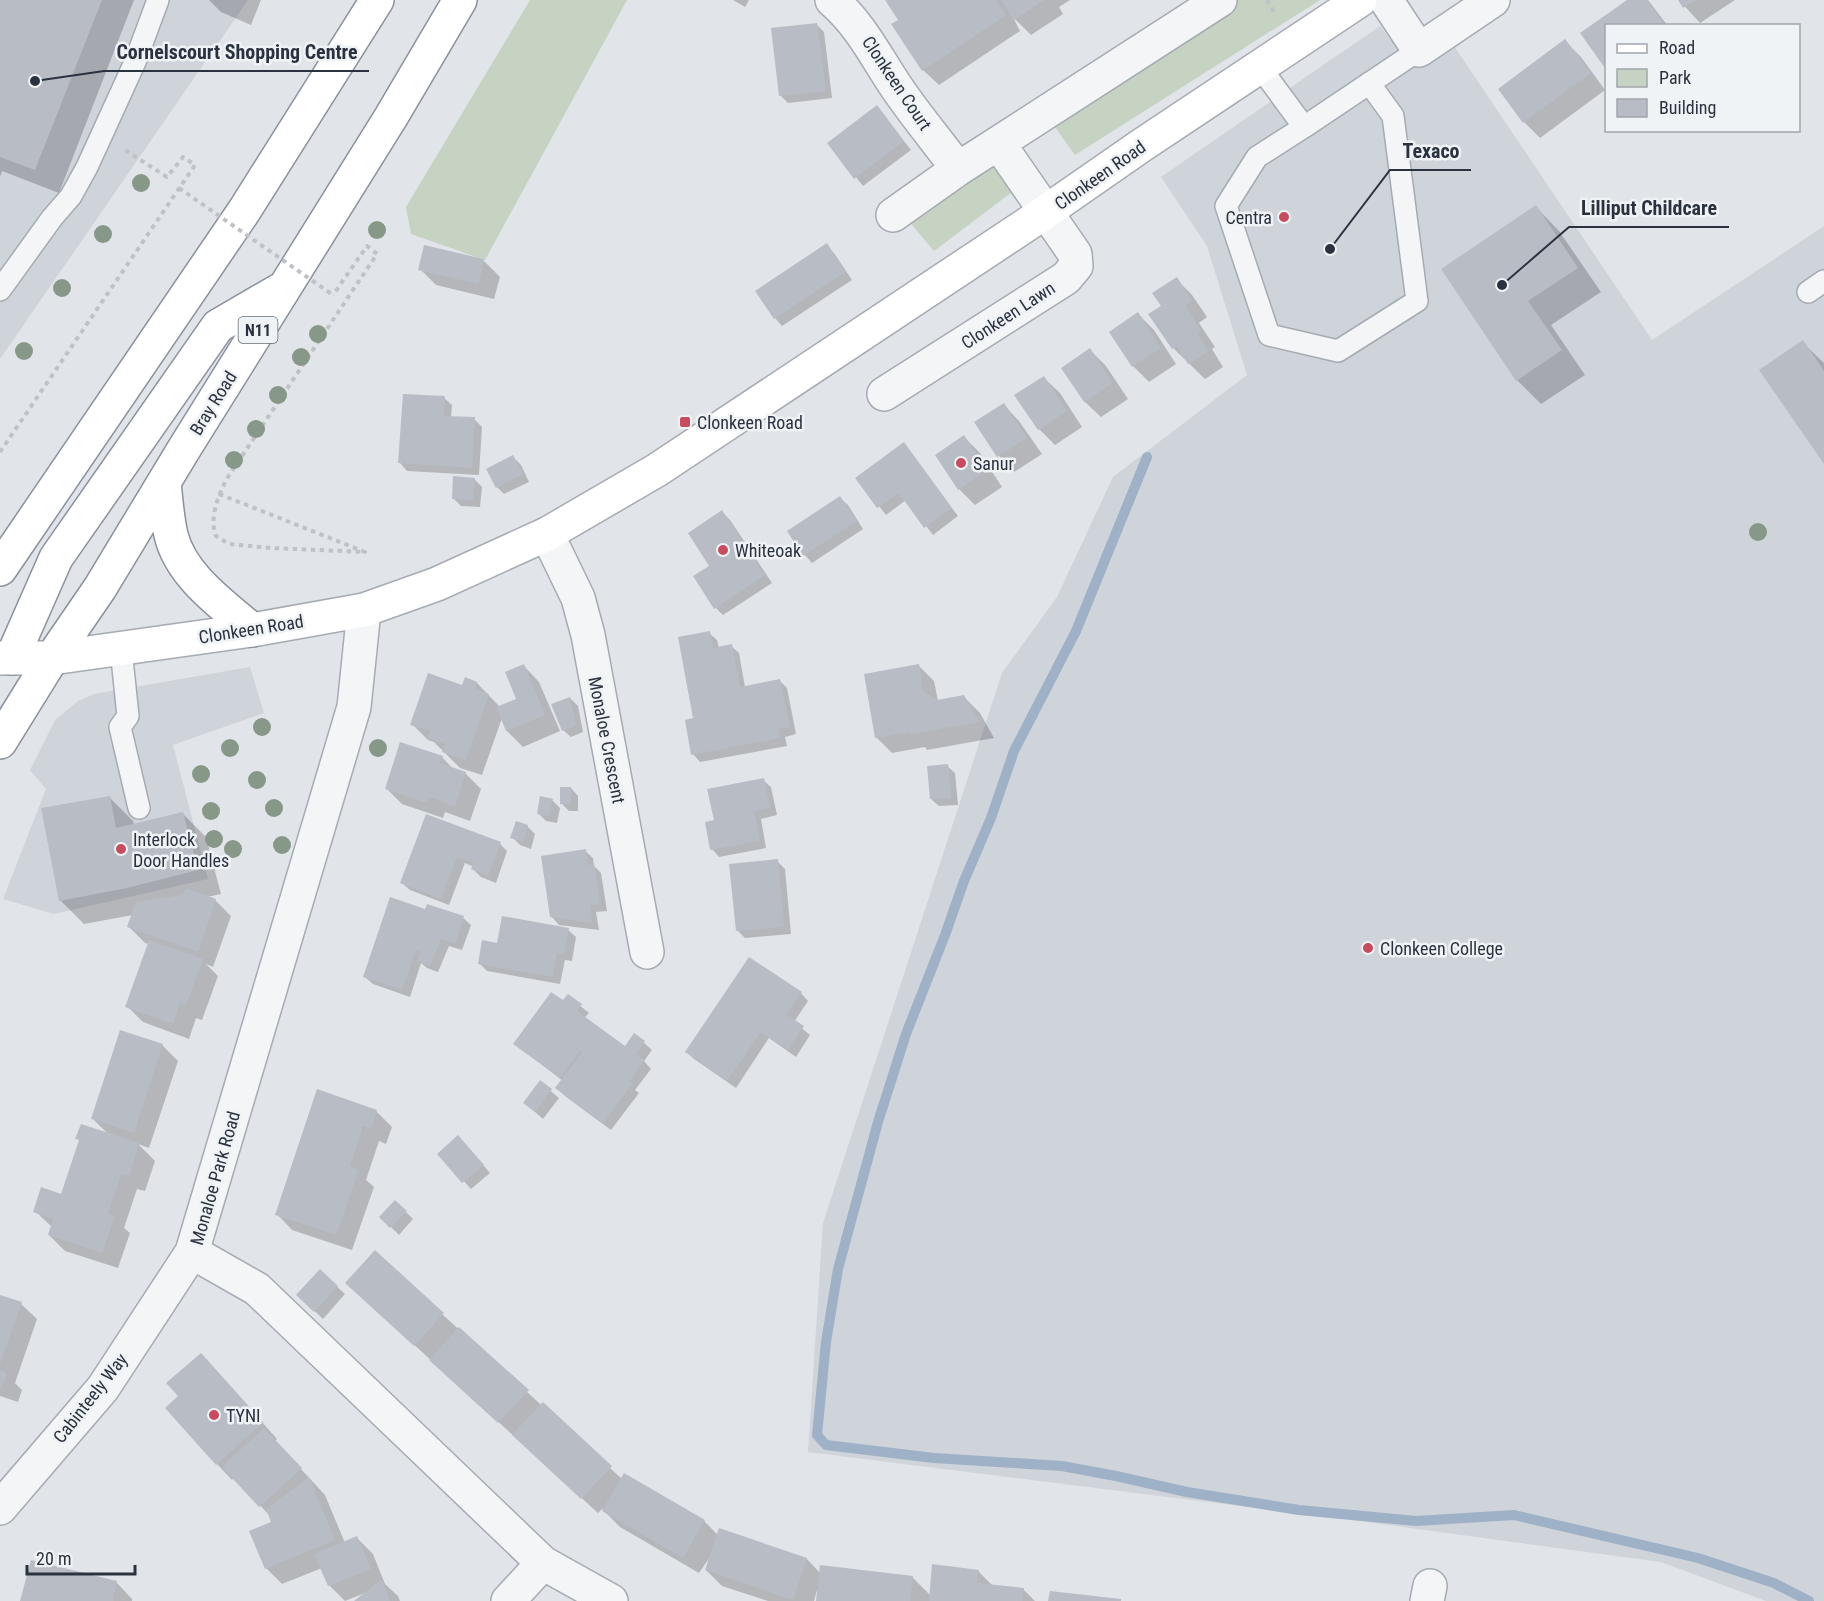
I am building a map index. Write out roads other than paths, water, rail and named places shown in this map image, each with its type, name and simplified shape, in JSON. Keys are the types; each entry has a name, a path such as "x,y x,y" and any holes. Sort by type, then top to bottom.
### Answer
{"main road":[{"path":"0,569 244,211 377,0"},
{"name":"Bray Road","path":"0,742 52,658 100,588 391,117 460,0"},
{"name":"Clonkeen Road","path":"3,658 52,658 121,649 252,630 364,610 422,590 547,534 657,470 1360,0"},
{"name":"N11","path":"3,658 57,558 218,326 284,288"},
{"path":"164,483 171,536 182,562 213,596 252,630"}],"street":[{"name":"Clonkeen Court","path":"832,0 861,30 897,87 958,169"},
{"path":"894,215 958,169 1220,0"},
{"path":"1386,0 1419,50 1493,0"},
{"path":"999,144 1047,211"},
{"name":"Clonkeen Lawn","path":"884,394 1066,278 1076,266 1075,254 1047,211"},
{"name":"Monaloe Crescent","path":"547,534 578,598 588,635 647,952"},
{"name":"Monaloe Park Road","path":"364,610 354,707 192,1252 257,1289 543,1563 610,1601"},
{"name":"Cabinteely Way","path":"0,1508 103,1388 192,1252"},
{"path":"508,1601 543,1563"}],"lane":[{"path":"0,290 52,218 71,196 102,136 135,62 158,0"},
{"path":"1370,83 1393,116 1418,301 1338,351 1269,335 1226,206 1257,157 1419,50"},
{"path":"1260,67 1304,128"},
{"path":"121,649 129,716 120,727 139,808"}],"waterway":[{"path":"1147,457 1076,631 1014,751 991,818 964,881 906,1034 878,1122 838,1269 826,1342 817,1435 826,1445 934,1458 1062,1466 1187,1492 1299,1510 1416,1521 1514,1515 1698,1558 1774,1583 1809,1601"}],"place":[{"name":"Cornelscourt Shopping Centre","path":"35,81"},
{"name":"Centra","path":"1284,217"},
{"name":"Texaco","path":"1330,249"},
{"name":"Lilliput Childcare","path":"1502,285"},
{"name":"Clonkeen Road","path":"685,422"},
{"name":"Sanur","path":"961,463"},
{"name":"Whiteoak","path":"723,550"},
{"name":"Interlock Door Handles","path":"121,849"},
{"name":"Clonkeen College","path":"1368,948"},
{"name":"TYNI","path":"214,1415"}]}
